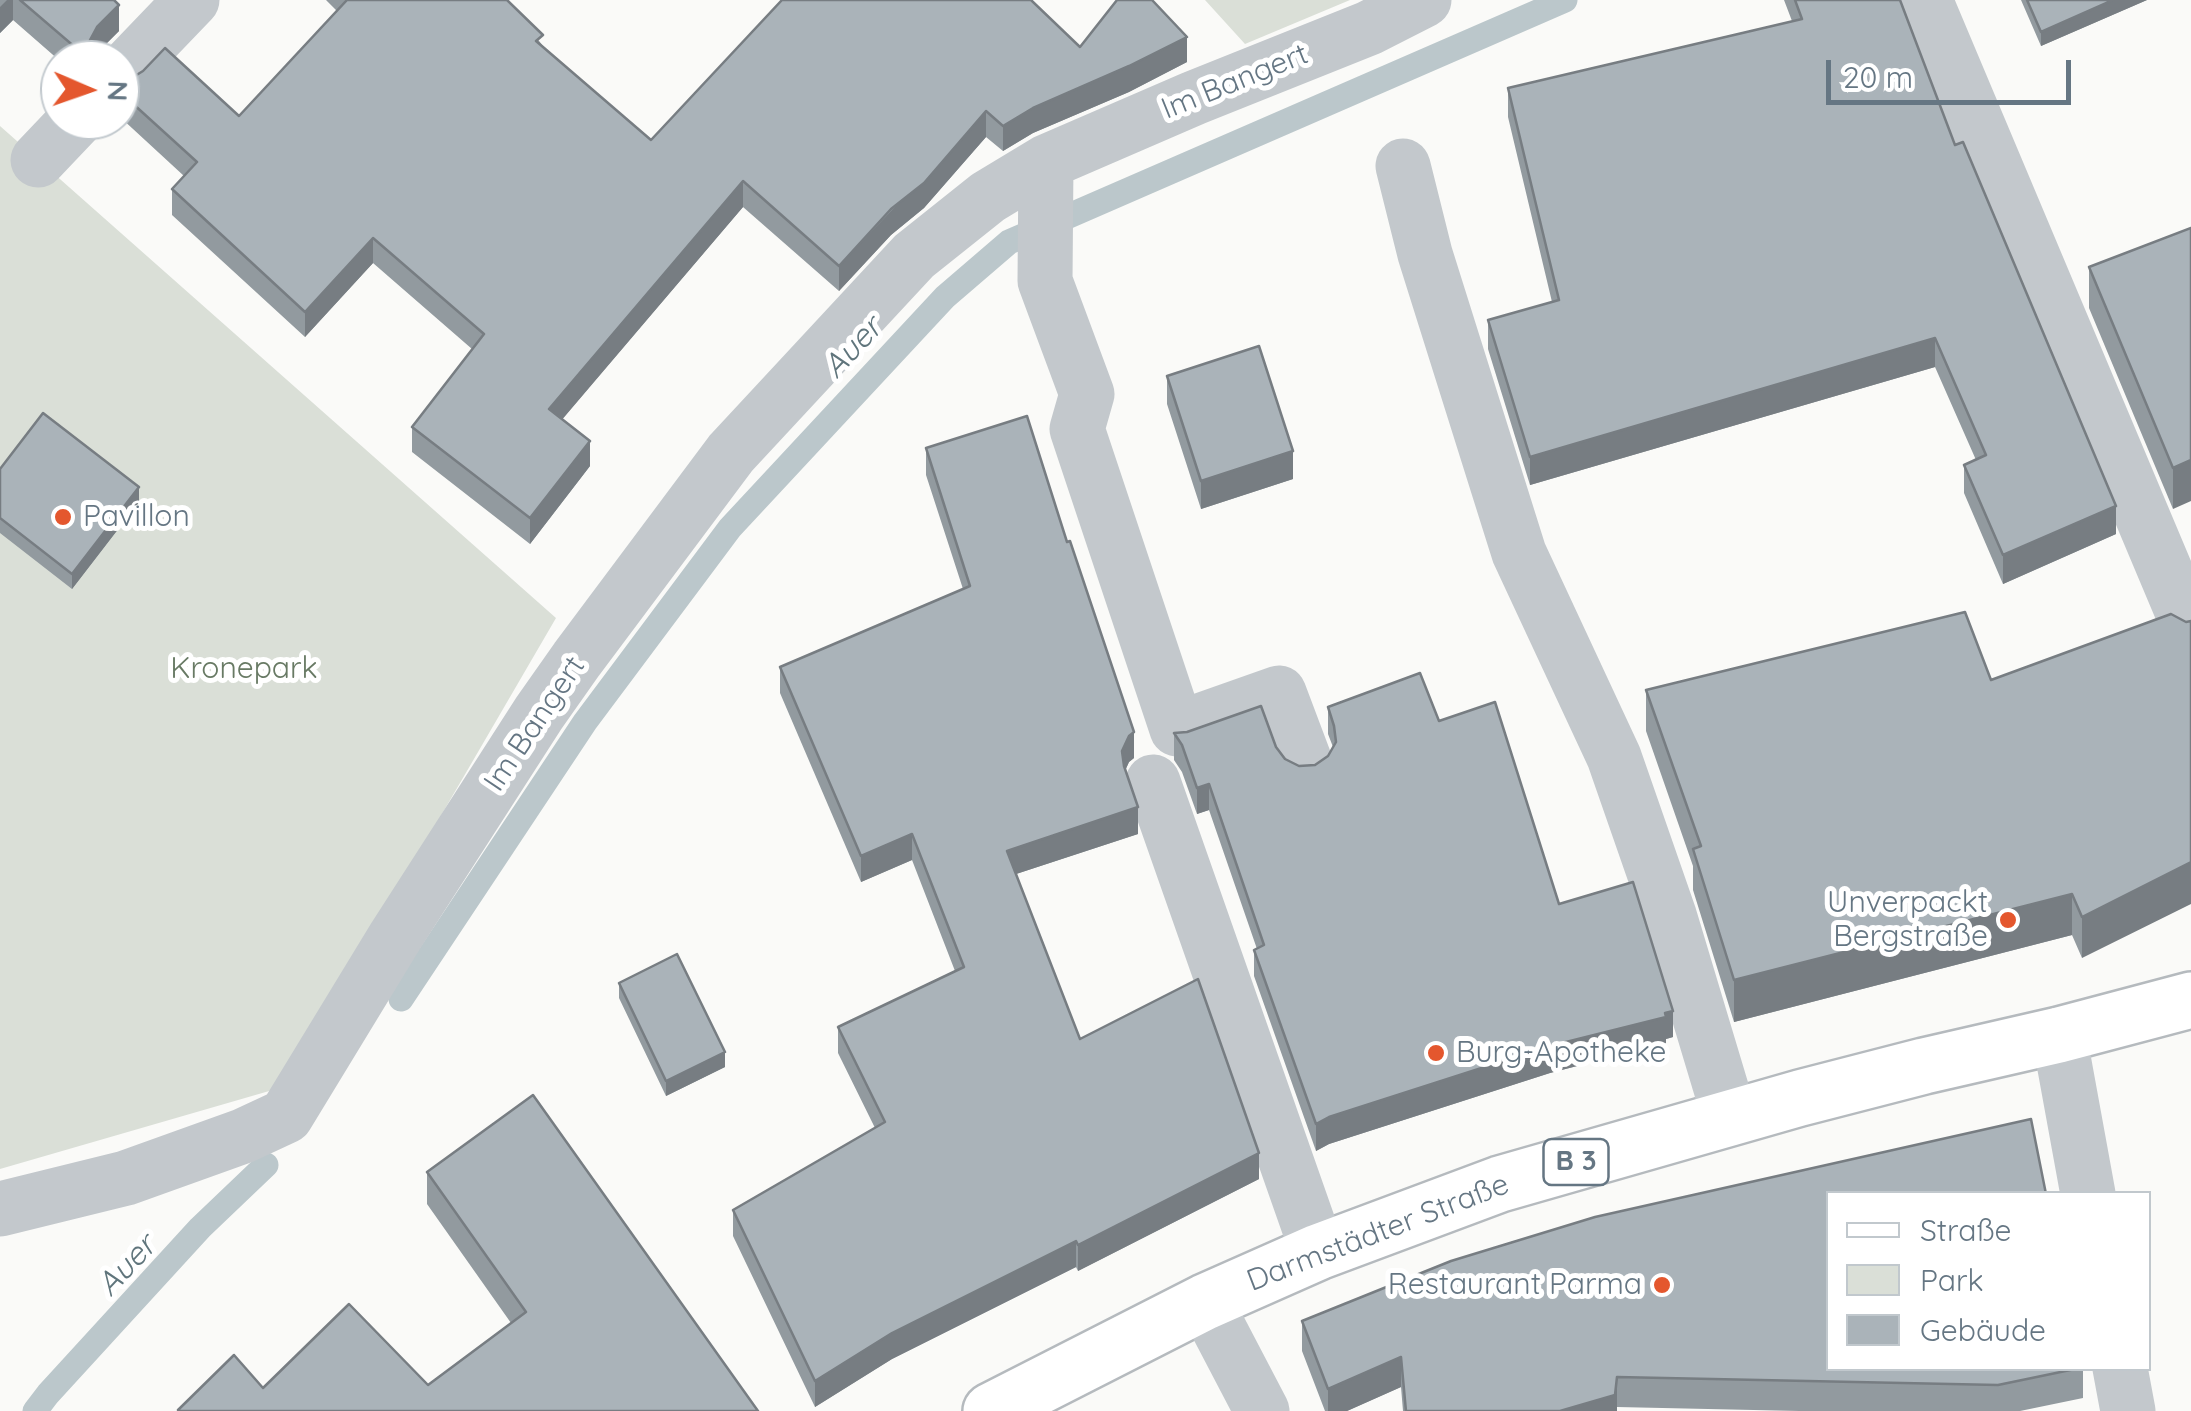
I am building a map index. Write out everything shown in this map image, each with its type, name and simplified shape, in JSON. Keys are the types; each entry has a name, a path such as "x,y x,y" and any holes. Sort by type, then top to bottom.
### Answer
{"main road":[{"name":"Darmstädter Straße","path":"992,1411 1205,1302 1318,1252 1500,1184 1924,1066 2191,1000"}],"street":[{"path":"140,54 192,0"},
{"name":"Im Bangert","path":"0,1209 126,1178 243,1136 286,1116 539,713 732,453 914,256 988,197 1045,209 1194,98 1369,28 1424,0"},
{"path":"1925,0 2191,632"},
{"path":"38,160 57,140"},
{"path":"1403,166 1425,254 1519,554 1614,757 1670,915 1730,1118"},
{"path":"1045,209 1044,281 1087,394 1078,429 1177,729 1279,693 1305,762"},
{"path":"1154,782 1318,1252"},
{"path":"2059,1035 2087,1191"},
{"path":"1205,1302 1262,1411"},
{"path":"2121,1371 2128,1411"}],"green space":[{"path":"1205,0 1350,0 1245,44"},
{"name":"Kronepark","path":"0,126 556,618 283,1087 0,1169"}],"building":[{"path":"20,0 114,0 119,5 90,40 67,40"},
{"path":"347,0 507,0 543,35 536,41 651,140 782,0 1031,0 1080,47 1117,0 1152,0 1187,37 1033,108 1003,126 986,111 924,183 891,209 839,266 743,181 549,409 590,441 530,518 412,427 484,334 373,238 305,312 172,189 197,162 140,110 140,73 165,48 239,116"},
{"path":"1795,0 1900,0 1955,145 1963,142 2116,506 2003,555 1964,465 1986,455 1935,338 1530,457 1488,320 1559,300 1508,88 1802,19"},
{"path":"2027,0 2113,0 2041,32"},
{"path":"2191,228 2191,460 2173,468 2089,267"},
{"path":"1259,346 1293,451 1201,481 1167,376"},
{"name":"Pavillon","path":"43,413 139,487 72,574 0,518 0,469"},
{"path":"1027,416 1134,732 1122,751 1138,807 1007,851 1080,1039 1198,979 1259,1153 892,1333 815,1381 733,1210 885,1122 838,1027 964,967 912,834 861,856 780,667 970,586 926,448"},
{"path":"1965,612 1991,680 2171,614 2191,621 2191,862 2082,917 2072,894 1734,980 1693,849 1701,846 1646,690"},
{"path":"1420,673 1439,721 1495,702 1559,904 1633,882 1673,1011 1665,1013 1666,1017 1550,1046 1316,1124 1254,950 1264,945 1209,784 1197,788 1174,733 1261,706 1276,747 1285,759 1299,766 1315,765 1328,756 1336,742 1328,707"},
{"path":"677,954 725,1052 666,1081 619,983"},
{"path":"533,1095 758,1411 178,1410 234,1355 263,1388 349,1304 428,1385 526,1312 427,1172"},
{"path":"2031,1119 2045,1191 1826,1191 1826,1371 2066,1371 1998,1385 1617,1377 1615,1395 1560,1411 1406,1411 1401,1357 1328,1389 1302,1321 1451,1261 1595,1217"}],"waterway":[{"name":"Auer","path":"401,999 585,722 730,528 945,297 1009,242 1565,0"},
{"name":"Auer","path":"35,1411 200,1228 266,1165"}],"place":[{"name":"Pavillon","path":"63,517"},
{"name":"Unverpackt Bergstraße","path":"2008,920"},
{"name":"Burg-Apotheke","path":"1436,1053"},
{"name":"Restaurant Parma","path":"1662,1285"}]}
